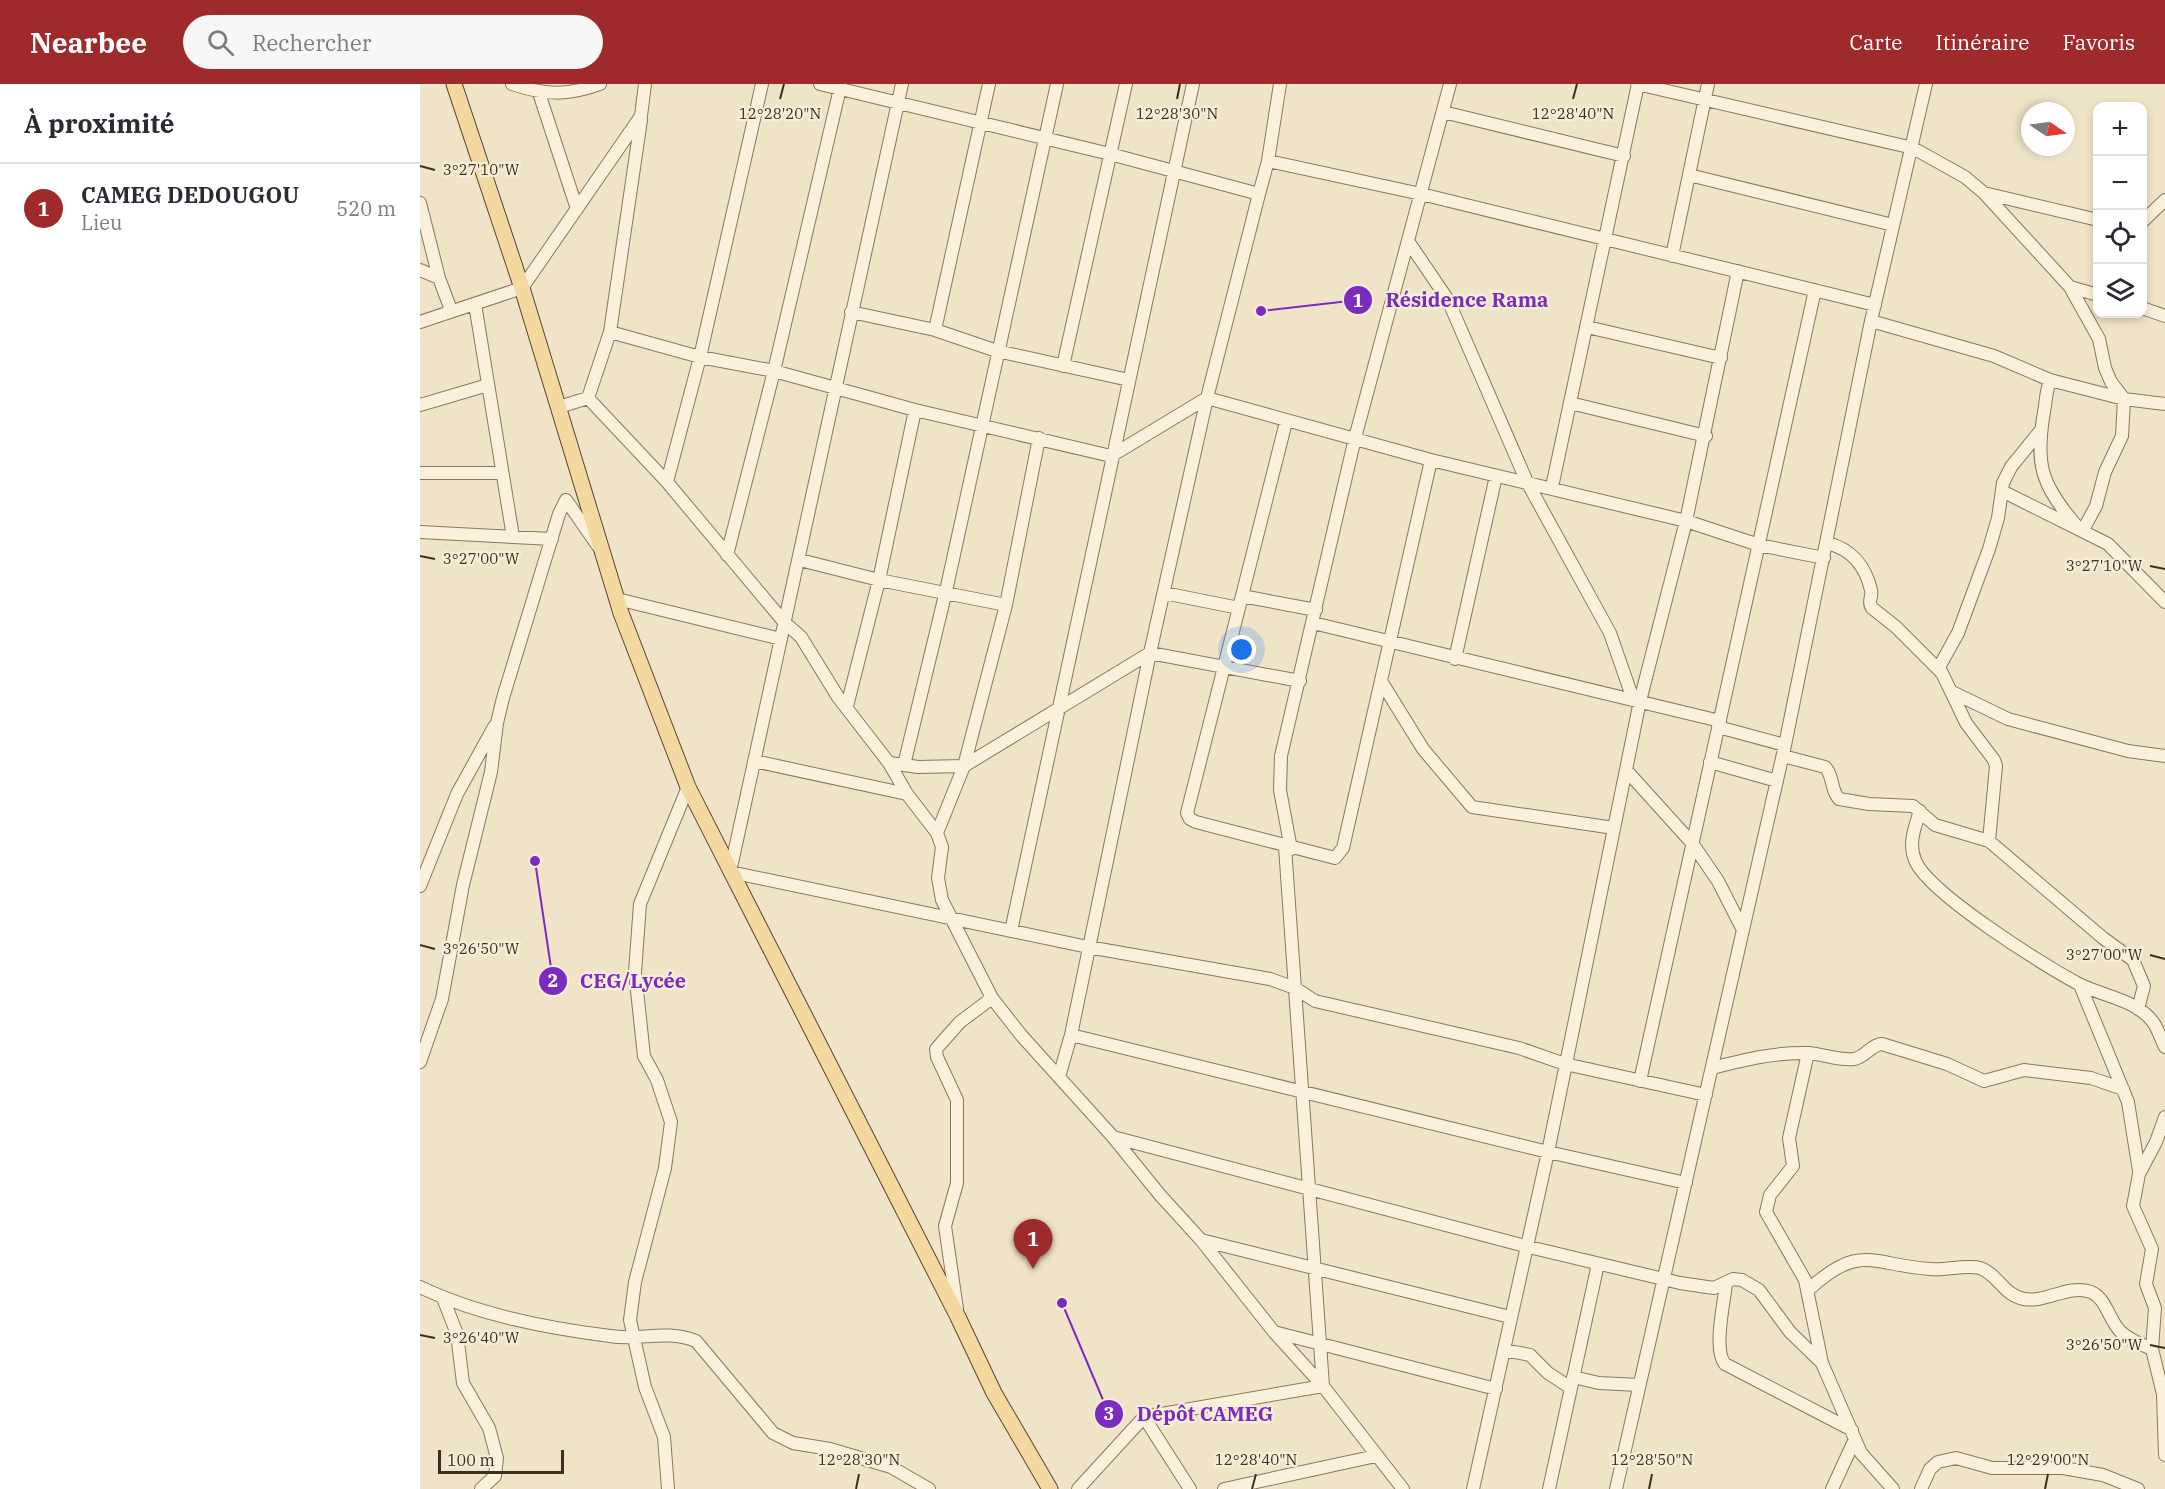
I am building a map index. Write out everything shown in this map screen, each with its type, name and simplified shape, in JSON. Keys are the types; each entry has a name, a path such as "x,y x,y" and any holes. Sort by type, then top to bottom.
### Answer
{"main road":[{"path":"454,84 522,288 617,599 688,787 958,1317 994,1393 1050,1489"}],"street":[{"path":"512,84 539,93 580,92 600,84"},
{"path":"588,398 610,332 645,84"},
{"path":"667,482 700,357 762,84"},
{"path":"820,84 840,86 898,103 1110,154 1259,194"},
{"path":"902,84 851,312 800,560 784,622 730,872 1088,947 1270,979 1295,988 1315,1001 1519,1048 1565,1064 1706,1095"},
{"path":"934,330 989,84"},
{"path":"904,765 946,591 1058,84"},
{"path":"1063,366 1126,84"},
{"path":"1011,931 1111,456 1193,84"},
{"path":"1059,1077 1071,1035 1150,652 1207,398 1268,161 1280,84"},
{"path":"1323,1386 1295,988 1288,848 1280,790 1280,765 1355,438 1450,84"},
{"path":"1552,487 1638,84 1913,148 1965,177 1984,193 2070,287 2099,339 2105,368 2111,382 2124,399 2122,436 2105,472 2096,506 2080,529"},
{"path":"1672,256 1708,84"},
{"path":"1616,1489 1784,751 1828,543 1871,321 1913,148 1926,84"},
{"path":"727,555 774,371 840,86"},
{"path":"539,93 577,209"},
{"path":"1443,112 1624,156"},
{"path":"420,322 522,288 641,116"},
{"path":"1268,161 1421,194 1875,305"},
{"path":"1689,175 1893,225"},
{"path":"1984,193 2093,219"},
{"path":"2147,217 2165,200"},
{"path":"420,203 439,279 451,310"},
{"path":"1408,241 1448,300 1527,482 1610,633 1637,700"},
{"path":"420,270 439,279"},
{"path":"1473,1489 1525,1246 1548,1152 1626,770 1637,700 1686,521 1706,436 1738,271"},
{"path":"2070,287 2093,294"},
{"path":"1640,1081 1815,290"},
{"path":"475,304 513,537"},
{"path":"2147,310 2165,316"},
{"path":"851,312 934,330 998,351 1129,380"},
{"path":"1871,321 1994,356 2050,380 2124,399 2165,404"},
{"path":"1587,327 1721,358"},
{"path":"610,332 700,357 774,371 915,410 1111,456 1207,398 1286,422 1355,438 1431,460 1552,487 1686,521 1759,545 1824,558"},
{"path":"2050,380 2039,450 2042,471 2054,500 2080,529"},
{"path":"420,405 488,385"},
{"path":"559,407 588,398"},
{"path":"588,398 667,482 784,622 801,637 889,763 907,794 937,834 942,848 939,885 950,918 992,998 1201,1240 1274,1332 1323,1386 1403,1489"},
{"path":"1570,403 1706,436"},
{"path":"847,706 879,580 915,410"},
{"path":"1286,422 1187,813 1190,819 1196,822 1288,848 1335,858 1341,854 1431,460"},
{"path":"1938,669 1958,633 1989,549 2002,491 2011,467 2041,430"},
{"path":"937,834 964,766 1006,604 1039,438"},
{"path":"420,473 502,473"},
{"path":"1455,659 1496,476"},
{"path":"2002,491 2108,544 2165,602"},
{"path":"420,1062 442,999 463,885 491,772 497,723 552,539 566,500 604,554"},
{"path":"420,532 552,539"},
{"path":"1828,543 1852,553 1860,563 1871,589 1869,604 1938,669 1952,692 1966,723 1996,766 1989,841"},
{"path":"800,560 879,580 1006,604"},
{"path":"1164,593 1239,608"},
{"path":"1242,596 1316,610"},
{"path":"617,599 781,639"},
{"path":"1313,623 1455,659 1637,700 1719,724 1825,767 1829,771 1833,791 1839,799 1869,804 1913,806 1926,820 1935,825 1989,841 2085,923 2133,960 2144,986 2138,1010"},
{"path":"889,763 918,767 964,766 1150,652 1300,681"},
{"path":"1381,681 1423,749 1472,807 1614,828"},
{"path":"1952,692 2008,719 2128,751 2165,756"},
{"path":"420,886 457,794 497,723"},
{"path":"754,761 907,794"},
{"path":"1710,762 1777,781"},
{"path":"1626,770 1692,843 1718,881 1743,930"},
{"path":"668,1489 664,1437 645,1387 630,1320 632,1297 654,1218 671,1142 671,1122 657,1080 644,1056 635,972 640,904 688,787"},
{"path":"1920,811 1912,843 1915,862 1923,873 1960,906 2006,939 2080,985 2138,1010 2153,1022 2165,1047"},
{"path":"2080,985 2123,1089 2132,1117 2139,1174"},
{"path":"958,1317 945,1226 957,1183 957,1100 937,1057 936,1049 960,1022 992,998"},
{"path":"1071,1035 1548,1152 1686,1183"},
{"path":"1712,1068 1757,1057 1808,1053 1854,1059 1863,1056 1876,1044 1882,1044 1947,1064 1984,1081 2005,1073 2036,1071 2091,1078 2123,1089"},
{"path":"1808,1053 1789,1138 1792,1166 1770,1195 1766,1212 1792,1254 1808,1290 1822,1363 1861,1453 1893,1489"},
{"path":"2165,1117 2156,1142 2139,1174 2133,1206 2151,1249 2146,1276 2155,1308 2152,1349 2163,1394 2165,1455"},
{"path":"1113,1137 1525,1246 1703,1288 1726,1284 1737,1279 1754,1285 1790,1332 1822,1363"},
{"path":"1201,1240 1510,1317"},
{"path":"1808,1290 1836,1268 1867,1258 1928,1269 1980,1268 1993,1276 2001,1287 2022,1299 2040,1299 2076,1291 2092,1292 2103,1303 2119,1330 2152,1349"},
{"path":"1549,1489 1598,1264"},
{"path":"1726,1284 1720,1335 1721,1359 1725,1364 1853,1435"},
{"path":"420,1287 443,1298 522,1320 611,1337 679,1335 696,1341 773,1432 782,1439 830,1449 891,1467 929,1489"},
{"path":"443,1298 457,1334 463,1383 487,1420 497,1458 495,1476 481,1489"},
{"path":"1274,1332 1496,1389"},
{"path":"1504,1350 1530,1355 1548,1373 1572,1382 1639,1385"},
{"path":"1078,1489 1144,1417 1323,1386"},
{"path":"1144,1417 1190,1489"},
{"path":"1832,1489 1853,1435"},
{"path":"1224,1489 1376,1456"},
{"path":"1921,1489 1930,1469 1938,1462 1956,1458 1992,1468 2063,1468 2103,1475 2138,1489"}],"place":[{"name":"Résidence Rama","path":"1261,311"},
{"name":"CEG/Lycée","path":"535,861"},
{"name":"CAMEG DEDOUGOU","path":"1033,1269"},
{"name":"Dépôt CAMEG","path":"1062,1303"}]}
